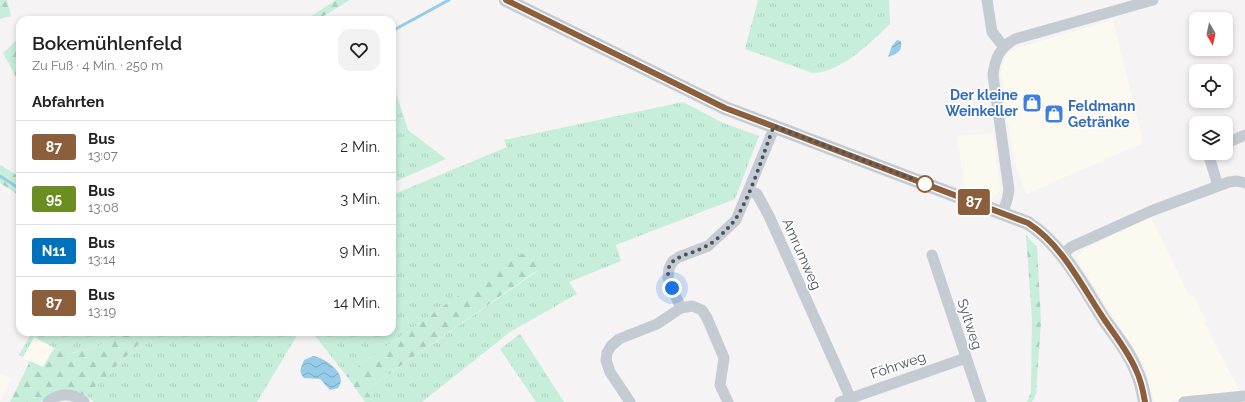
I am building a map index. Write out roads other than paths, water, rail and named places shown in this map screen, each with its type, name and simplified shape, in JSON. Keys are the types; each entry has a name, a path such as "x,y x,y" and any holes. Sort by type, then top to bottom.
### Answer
{"street":[{"path":"506,0 725,108 1003,212 1036,229 1062,255 1136,368 1142,385 1145,402"},
{"path":"988,0 992,32 1004,47"},
{"path":"1003,212 1007,200 1008,190 993,75 995,59 1004,47 1015,39 1153,0"},
{"path":"681,308 668,278 669,268 673,261 679,257 708,246 736,220 774,126"},
{"path":"1233,140 1245,135"},
{"path":"1210,160 1218,186"},
{"path":"1062,255 1072,247 1151,211 1218,186 1238,181 1245,183"},
{"name":"Amrumweg","path":"749,190 757,194 769,216 845,400"},
{"name":"Syltweg","path":"932,254 981,402"},
{"path":"630,402 610,372 606,360 607,353 611,346 619,339 656,324 681,308 692,306 702,310 707,318 724,358 720,385 728,402"},
{"name":"Föhrweg","path":"845,400 966,358"},
{"path":"48,402 54,397 64,394 76,396 84,402"},
{"path":"1184,402 1245,396"}],"water":[{"path":"897,40 901,41 900,50 888,57 892,46"},
{"path":"313,356 318,357 330,364 338,373 341,378 341,383 338,388 330,390 320,379 304,378 302,376 301,370 304,360"}],"waterway":[{"path":"396,29 449,0"},
{"path":"0,176 16,186"}],"place":[{"name":"Der kleine Weinkeller","path":"1032,103"},
{"name":"Feldmann Getränke","path":"1054,114"}]}
